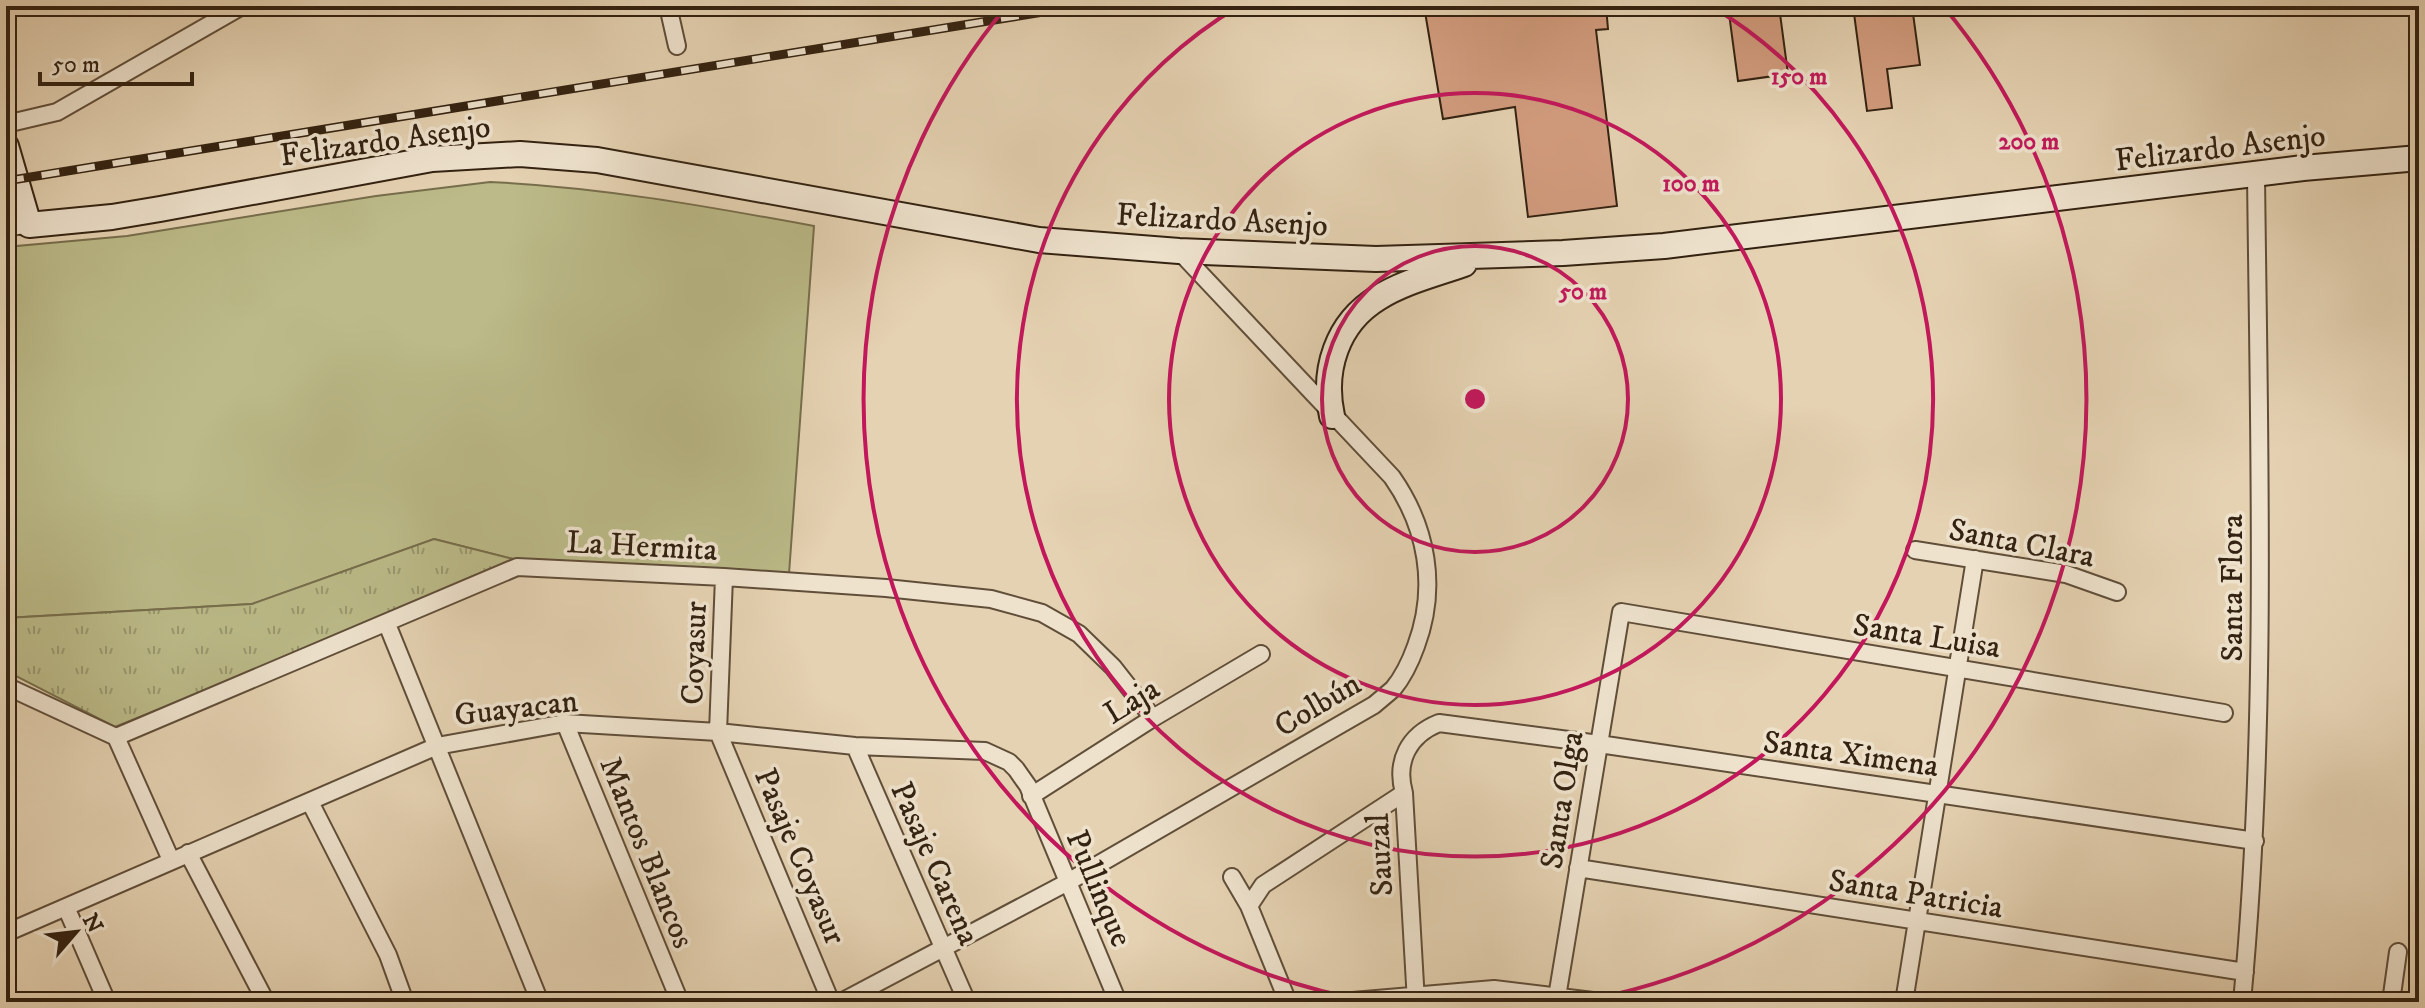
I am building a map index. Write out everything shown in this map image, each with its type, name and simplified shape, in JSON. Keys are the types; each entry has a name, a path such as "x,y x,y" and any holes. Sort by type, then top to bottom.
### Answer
{"street":[{"path":"6,124 57,112 242,6"},
{"path":"668,6 677,46"},
{"path":"6,146 18,226"},
{"name":"Felizardo Asenjo","path":"18,226 112,217 432,159 520,154 597,160 1039,240 1179,251 1376,259 1481,257 1664,246 2256,174 2419,158"},
{"name":"Santa Flora","path":"2242,1002 2255,841 2260,598 2256,174"},
{"name":"Colbún","path":"841,1002 1068,882 1374,705 1394,687 1405,671 1420,636 1427,594 1426,562 1420,530 1412,511 1392,477 1179,251"},
{"path":"1332,416 1328,390 1331,364 1339,340 1357,315 1393,290 1481,257"},
{"name":"Santa Clara","path":"1915,550 2066,574 2117,592"},
{"path":"1904,1002 1975,559"},
{"name":"La Hermita","path":"116,737 517,567 724,577 991,599 1042,613 1079,634 1113,667 1153,718"},
{"name":"Coyasur","path":"718,732 724,577"},
{"name":"Santa Luisa","path":"1621,612 2224,713"},
{"name":"Santa Olga","path":"1557,997 1621,612"},
{"path":"387,624 540,1002"},
{"name":"Laja","path":"1031,796 1261,654"},
{"path":"6,686 116,737 171,860"},
{"name":"Guayacan","path":"6,933 437,746 565,723 718,732 855,746 985,751 997,755 1016,769 1031,796"},
{"name":"Mantos Blancos","path":"565,723 680,1002"},
{"name":"Santa Ximena","path":"1439,723 2255,841"},
{"name":"Sauzal","path":"1416,1000 1404,793 1400,771 1406,751 1420,733 1439,723"},
{"name":"Pasaje Coyasur","path":"718,732 831,1002"},
{"name":"Pasaje Carena","path":"855,746 967,1002"},
{"path":"1249,906 1263,885 1404,793"},
{"name":"Pullinque","path":"1031,796 1118,1002"},
{"path":"310,802 388,955 405,1002"},
{"path":"188,853 266,1002"},
{"name":"Santa Patricia","path":"1578,868 2245,972"},
{"path":"1232,877 1249,906 1288,1002"},
{"path":"66,907 107,1002"},
{"path":"2391,1002 2398,952"},
{"path":"1341,1002 1416,1000 1494,989 1601,1002"}],"green space":[{"path":"490,182 612,193 814,226 789,574 521,561 434,539 252,604 6,618 6,247 127,236 376,196"},
{"path":"434,539 521,561 115,727 6,671 6,618 252,604"}],"building":[{"path":"1424,6 1606,6 1608,29 1596,30 1617,206 1528,217 1515,107 1443,119"},
{"path":"1728,6 1779,6 1788,74 1738,81"},
{"path":"1853,6 1912,6 1920,65 1887,69 1892,108 1867,111"}],"railway":[{"path":"6,181 1080,6"}]}
